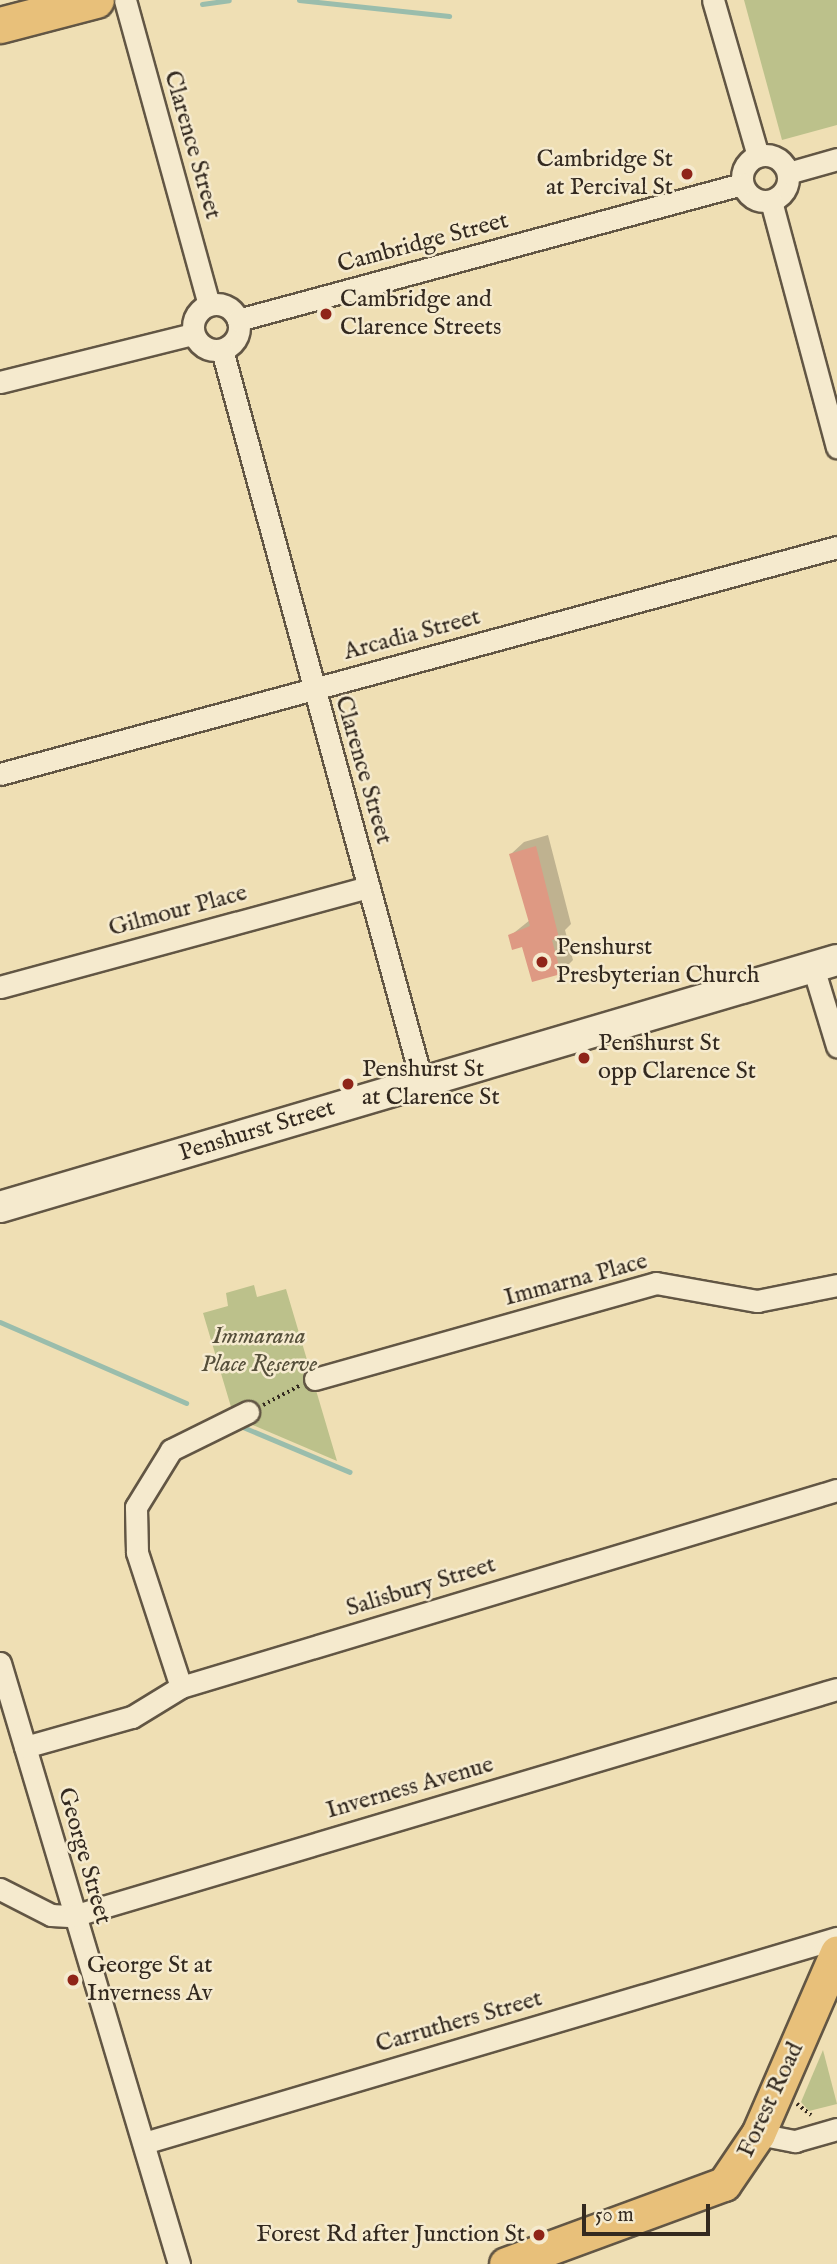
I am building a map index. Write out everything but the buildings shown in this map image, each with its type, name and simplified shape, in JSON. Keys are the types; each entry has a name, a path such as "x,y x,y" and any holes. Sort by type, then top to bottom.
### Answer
{"highway":[{"path":"0,25 96,0"}],"main road":[{"name":"Penshurst Street","path":"0,1208 825,964"},
{"name":"Forest Road","path":"506,2264 702,2197 724,2185 758,2134 837,1952"}],"street":[{"name":"Clarence Street","path":"125,0 209,304"},
{"path":"713,0 758,156"},
{"path":"758,156 779,160 788,173 783,194 771,201 750,197 742,184 743,170 758,156"},
{"path":"788,173 837,159"},
{"name":"Cambridge Street","path":"239,320 742,184"},
{"path":"771,201 837,447"},
{"path":"209,304 230,308 239,320 238,335 222,349 201,345 194,334 194,319 209,304"},
{"path":"0,382 194,334"},
{"name":"Clarence Street","path":"222,349 422,1082"},
{"name":"Arcadia Street","path":"0,774 837,547"},
{"name":"Gilmour Place","path":"0,986 369,887"},
{"path":"825,964 837,1046"},
{"name":"Immarna Place","path":"314,1379 656,1283 757,1301 837,1285"},
{"path":"181,1687 137,1552 136,1507 171,1450 248,1412"},
{"name":"Salisbury Street","path":"25,1747 132,1717 181,1687 837,1490"},
{"name":"George Street","path":"0,1663 73,1916 179,2264"},
{"name":"Inverness Avenue","path":"0,1889 51,1915 73,1916 837,1689"},
{"name":"Carruthers Street","path":"144,2143 837,1938"},
{"path":"789,1952 814,1961 824,1983"},
{"path":"758,2134 795,2141 837,2129"}],"path":[{"path":"248,1412 314,1379"},
{"path":"798,2098 803,2114 818,2113"}],"green space":[{"path":"744,0 837,0 837,125 782,140"},
{"name":"Immarana Place Reserve","path":"254,1285 257,1297 286,1289 337,1461 234,1417 203,1313 228,1306 226,1293"},
{"path":"823,2050 837,2104 809,2111 801,2102"}],"waterway":[{"path":"202,4 229,0"},
{"path":"299,0 449,16"},
{"path":"0,1322 186,1403"},
{"path":"238,1425 350,1472"}],"place":[{"name":"Cambridge St at Percival St","path":"687,174"},
{"name":"Cambridge and Clarence Streets","path":"326,314"},
{"name":"Penshurst Presbyterian Church","path":"542,962"},
{"name":"Penshurst St opp Clarence St","path":"584,1058"},
{"name":"Penshurst St at Clarence St","path":"348,1084"},
{"name":"George St at Inverness Av","path":"73,1980"},
{"name":"Forest Rd after Junction St","path":"539,2235"}]}
